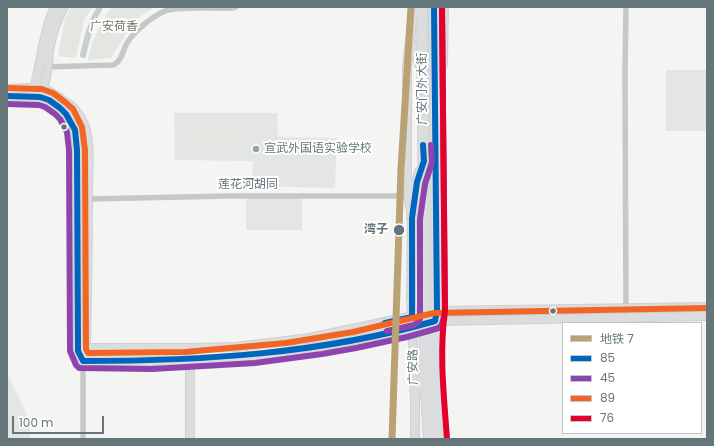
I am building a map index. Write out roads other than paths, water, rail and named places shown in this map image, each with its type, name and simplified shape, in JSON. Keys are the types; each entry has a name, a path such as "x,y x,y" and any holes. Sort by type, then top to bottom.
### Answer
{"highway":[{"name":"广安门外大街","path":"434,7 436,316"},
{"name":"广安门外大街","path":"419,9 423,77 425,320"},
{"path":"412,218 417,182 424,161"},
{"name":"广安路","path":"436,316 435,375 439,439"},
{"name":"广安路","path":"425,320 425,376 429,439"},
{"path":"415,391 425,376"}],"main road":[{"path":"36,97 39,88 46,80 44,67 45,33 55,7"},
{"path":"44,67 54,28 64,7"},
{"name":"广安门外大街","path":"435,80 443,64 444,7"},
{"name":"广安路","path":"414,439 415,391 411,298 412,218 407,188 407,66 413,18 419,9"},
{"path":"410,38 423,77"},
{"path":"7,89 39,88 53,92 73,107 81,118 86,130 88,144 88,199 86,348 83,362"},
{"path":"7,96 36,97 49,100 63,111 75,130 77,158 78,351 83,362"},
{"path":"83,362 190,360 236,357 303,349 413,328 425,320 436,316 707,307"},
{"path":"436,316 626,318 707,316"},
{"path":"86,348 190,348 236,346 309,338 412,317 425,320"},
{"path":"190,348 190,439"}],"street":[{"path":"44,67 117,64 130,38 151,20 166,11 177,9 236,7"},
{"path":"626,7 626,318"},
{"name":"莲花河胡同","path":"88,199 229,196 408,196"},
{"path":"83,362 83,439"}],"waterway":[{"path":"83,55 94,18 100,7"}],"metro line":[{"name":"7","path":"392,439 401,169 411,7"}],"place":[{"name":"宣武外国语实验学校","path":"256,149"},
{"name":"湾子","path":"399,230"}],"park label":[{"name":"广安荷香","path":"114,27"}]}
